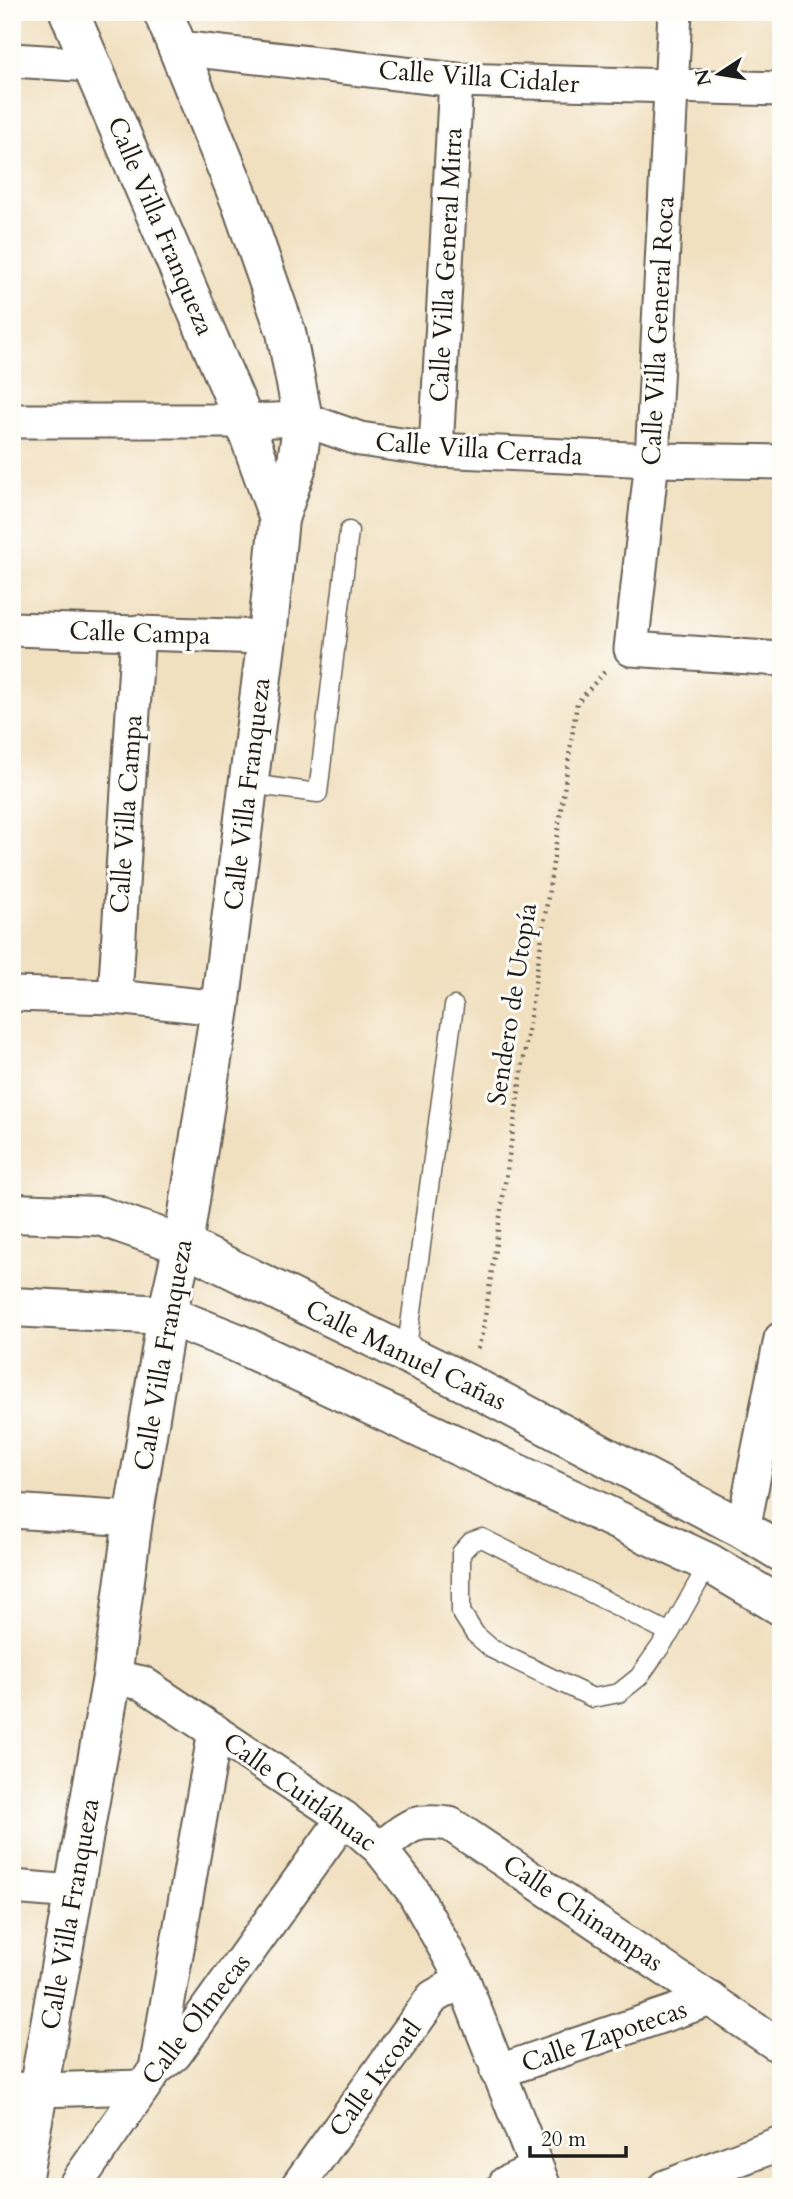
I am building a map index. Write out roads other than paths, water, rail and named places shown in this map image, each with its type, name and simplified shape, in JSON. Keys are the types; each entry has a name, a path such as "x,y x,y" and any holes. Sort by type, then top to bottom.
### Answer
{"street":[{"name":"Calle Villa Franqueza","path":"69,12 244,421 279,519"},
{"name":"Calle Villa Franqueza","path":"21,2187 26,2090 73,1892 112,1677 133,1519 167,1315 183,1245 220,1008 267,637 279,519 296,469 303,419 286,332 241,203 163,12"},
{"name":"Calle Villa General Roca","path":"675,12 652,460 631,649 781,659"},
{"name":"Calle Villa Cidaler","path":"179,48 456,80 781,89"},
{"path":"12,61 92,65"},
{"name":"Calle Villa General Mitra","path":"436,450 456,80"},
{"name":"Calle Villa Cerrada","path":"12,422 303,419 360,439 436,450 652,460 781,461"},
{"name":"Calle Campa","path":"12,629 267,637"},
{"name":"Calle Villa Campa","path":"115,997 138,632"},
{"path":"12,994 115,997 220,1008"},
{"name":"Calle Manuel Cañas","path":"12,1213 100,1216 183,1245 470,1385 743,1529 781,1552"},
{"path":"12,1307 167,1315 235,1342 709,1563 781,1606"},
{"path":"743,1529 781,1339"},
{"path":"12,1511 133,1519"},
{"name":"Calle Cuitláhuac","path":"112,1677 142,1683 344,1818 380,1849 413,1891 463,1980 540,2178"},
{"path":"26,2090 149,2078 215,1731"},
{"name":"Calle Olmecas","path":"74,2187 149,2078 175,2054 344,1818"},
{"name":"Calle Chinampas","path":"380,1849 412,1824 432,1821 450,1824 781,2047"},
{"path":"12,1887 73,1892"},
{"name":"Calle Ixcoatl","path":"297,2187 433,1997 463,1980"},
{"name":"Calle Zapotecas","path":"498,2072 712,1999"},
{"path":"665,2187 781,2143"},
{"path":"504,2187 506,2183 540,2178"}],"lane":[{"path":"249,784 318,793 349,531"},
{"path":"406,1354 454,1006"},
{"path":"670,1633 482,1538 471,1542 461,1553 461,1612 475,1634 492,1649 593,1699 619,1693 639,1677 670,1633 709,1563"}]}
